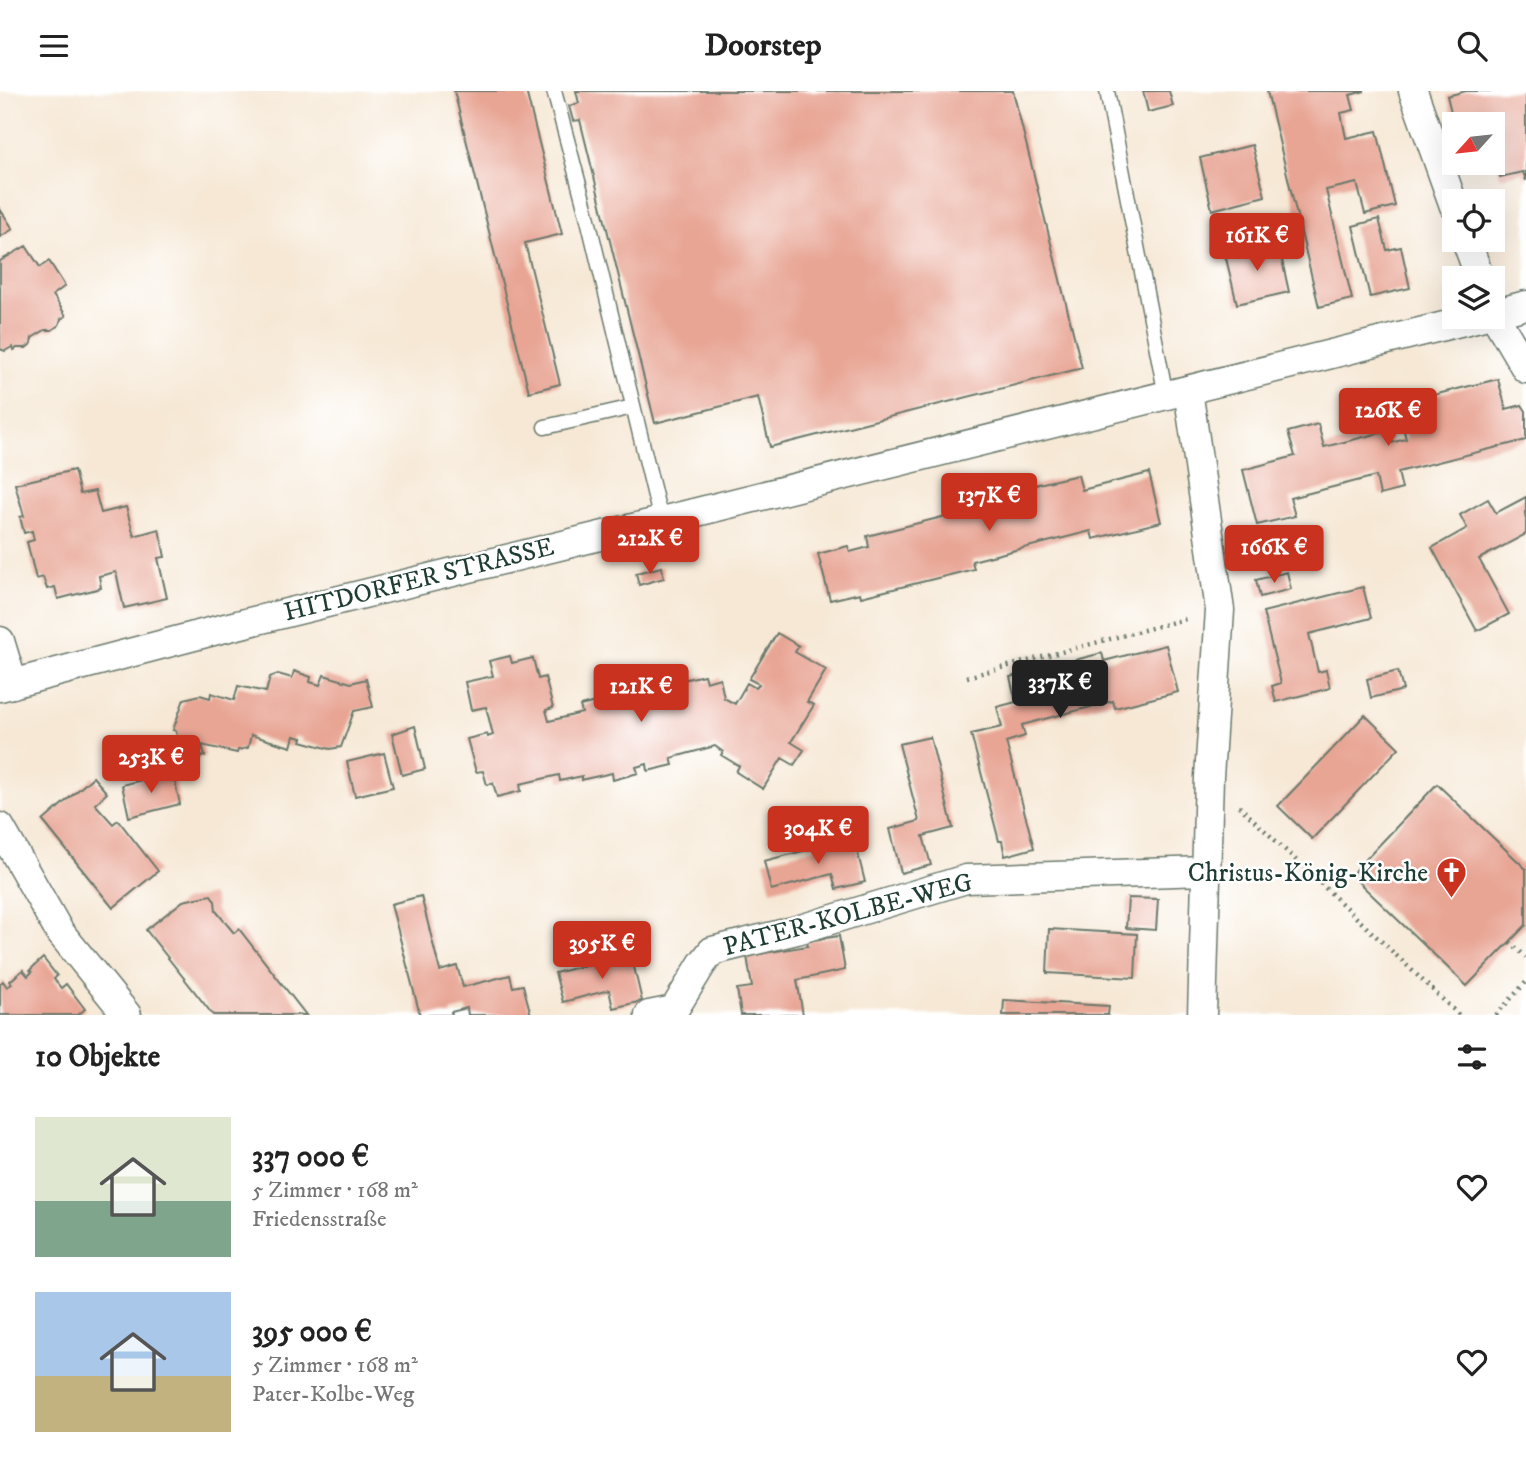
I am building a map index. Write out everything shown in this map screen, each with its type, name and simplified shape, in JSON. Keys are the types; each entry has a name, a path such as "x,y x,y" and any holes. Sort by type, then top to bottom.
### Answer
{"street":[{"path":"1413,91 1448,189"},
{"path":"1505,310 1526,305"},
{"name":"HITDORFER STRASSE","path":"7,686 221,629 1442,327"},
{"path":"1502,329 1526,369"},
{"path":"1177,393 1220,610 1209,777 1202,1015"},
{"path":"0,641 7,686"},
{"path":"0,827 59,932 127,1015"},
{"name":"PATER-KOLBE-WEG","path":"649,1015 674,1010 712,951 797,930 966,879 1205,871"}],"lane":[{"path":"554,91 661,521"},
{"path":"1107,91 1177,393"},
{"path":"545,427 633,407"}],"path":[{"path":"967,677 1220,610"},
{"path":"1209,777 1460,1015"},
{"path":"1510,942 1526,957"},
{"path":"1496,1015 1526,982"}],"building":[{"path":"454,91 526,91 562,234 525,243 560,384 529,392"},
{"path":"576,91 1013,91 1082,368 770,447 758,397 655,423 580,120 573,121 569,106 579,103"},
{"path":"1143,91 1169,91 1173,106 1148,112"},
{"path":"1267,91 1365,91 1350,95 1354,110 1341,113 1346,138 1377,131 1395,206 1365,214 1357,183 1326,190 1352,299 1319,307"},
{"path":"1466,91 1526,91 1526,181 1523,172 1500,177 1505,175 1505,112 1451,112 1447,96"},
{"path":"1252,145 1265,196 1212,210 1200,158"},
{"path":"0,209 13,229 0,237"},
{"path":"1379,219 1387,250 1401,247 1410,288 1370,297 1353,226"},
{"path":"1278,242 1289,292 1237,304 1225,254"},
{"path":"26,246 40,267 49,261 65,286 53,295 66,316 52,330 45,330 32,338 31,344 26,348 14,350 12,347 5,351 0,349 0,261"},
{"path":"1498,379 1506,409 1522,405 1526,411 1526,440 1398,472 1402,489 1380,495 1376,476 1290,498 1295,516 1257,525 1243,470 1295,456 1288,432 1318,424 1324,447 1388,431 1391,443 1406,439 1397,404"},
{"path":"74,470 80,494 95,491 101,513 126,507 134,536 159,529 165,557 158,558 167,598 124,608 116,572 99,576 101,588 58,599 55,587 47,589 43,577 36,579 27,542 34,540 32,531 24,533 20,517 24,516 15,484"},
{"path":"1149,473 1161,522 1093,539 1091,531 972,561 974,569 861,597 860,593 830,600 818,554 848,546 850,552 869,547 867,536 958,513 956,505 1047,482 1078,475 1082,490"},
{"path":"1526,497 1526,534 1479,559 1509,614 1477,631 1432,548 1467,528 1460,515 1488,499 1496,513"},
{"path":"662,567 664,578 639,585 636,573"},
{"path":"1287,572 1291,589 1260,597 1256,580"},
{"path":"1363,587 1371,618 1309,634 1318,672 1326,670 1330,688 1276,702 1272,686 1281,683 1263,612"},
{"path":"777,633 799,646 795,652 826,670 807,702 814,705 791,742 804,750 794,765 782,758 763,789 736,772 739,766 721,755 723,752 715,746 671,758 673,765 648,771 647,764 636,767 638,773 613,780 612,773 582,780 582,776 560,781 559,775 520,784 521,791 497,797 493,783 487,785 483,771 476,772 467,739 493,735 486,707 471,710 465,682 493,676 489,661 510,656 512,663 533,658 538,679 545,677 553,708 546,710 549,721 582,713 580,706 611,698 613,705 646,697 643,690 647,689 649,695 659,693 657,686 704,675 706,682 720,678 724,698 735,704 747,683 756,688 759,684 749,679"},
{"path":"1166,645 1178,692 1115,708 1113,701 1022,725 1025,736 1006,742 1034,848 1005,856 971,734 1002,727 997,707 1016,702 1010,677 1102,653 1104,661"},
{"path":"294,671 311,677 310,682 320,685 324,675 351,683 366,679 373,707 354,711 341,747 330,749 301,741 302,738 294,736 291,747 251,735 248,748 238,750 237,753 202,745 205,756 183,762 176,731 173,730 184,699 200,695 210,698 211,693 234,700 238,686 266,692 270,677 278,674 292,678"},
{"path":"1398,671 1403,690 1371,698 1367,679"},
{"path":"1365,715 1399,748 1312,839 1278,806"},
{"path":"415,726 425,769 402,775 392,734"},
{"path":"930,737 953,828 923,836 931,865 901,873 890,829 919,821 899,744"},
{"path":"384,753 393,787 355,796 347,762"},
{"path":"173,772 180,804 129,817 122,785"},
{"path":"93,777 107,793 95,804 113,824 118,820 158,871 113,908 43,821"},
{"name":"Christus-König-Kirche","path":"1437,784 1526,869 1526,925 1467,986 1351,875"},
{"path":"854,838 865,882 836,889 832,874 771,890 764,861"},
{"path":"211,895 216,911 234,933 239,929 306,1015 213,1015 146,930 183,901"},
{"path":"421,896 440,971 457,966 463,987 510,975 513,987 523,985 531,1015 468,1015 467,1008 451,1012 452,1015 420,1015 391,904"},
{"path":"1128,898 1158,899 1156,930 1126,928"},
{"path":"1049,929 1137,934 1135,978 1047,973"},
{"path":"839,936 845,970 797,980 803,1015 741,1015 737,989 752,987 747,956 808,946 807,941"},
{"path":"631,954 642,1001 613,1008 609,990 563,1002 555,973"},
{"path":"43,958 57,976 54,979 61,988 66,984 85,1009 78,1015 0,1015 0,984 3,981 7,987 12,984 10,981 23,970 28,976 32,972 30,970"},
{"path":"1004,1000 1109,1006 1108,1015 1003,1015"}],"place":[{"name":"Christus-König-Kirche","path":"1451,900"}]}
